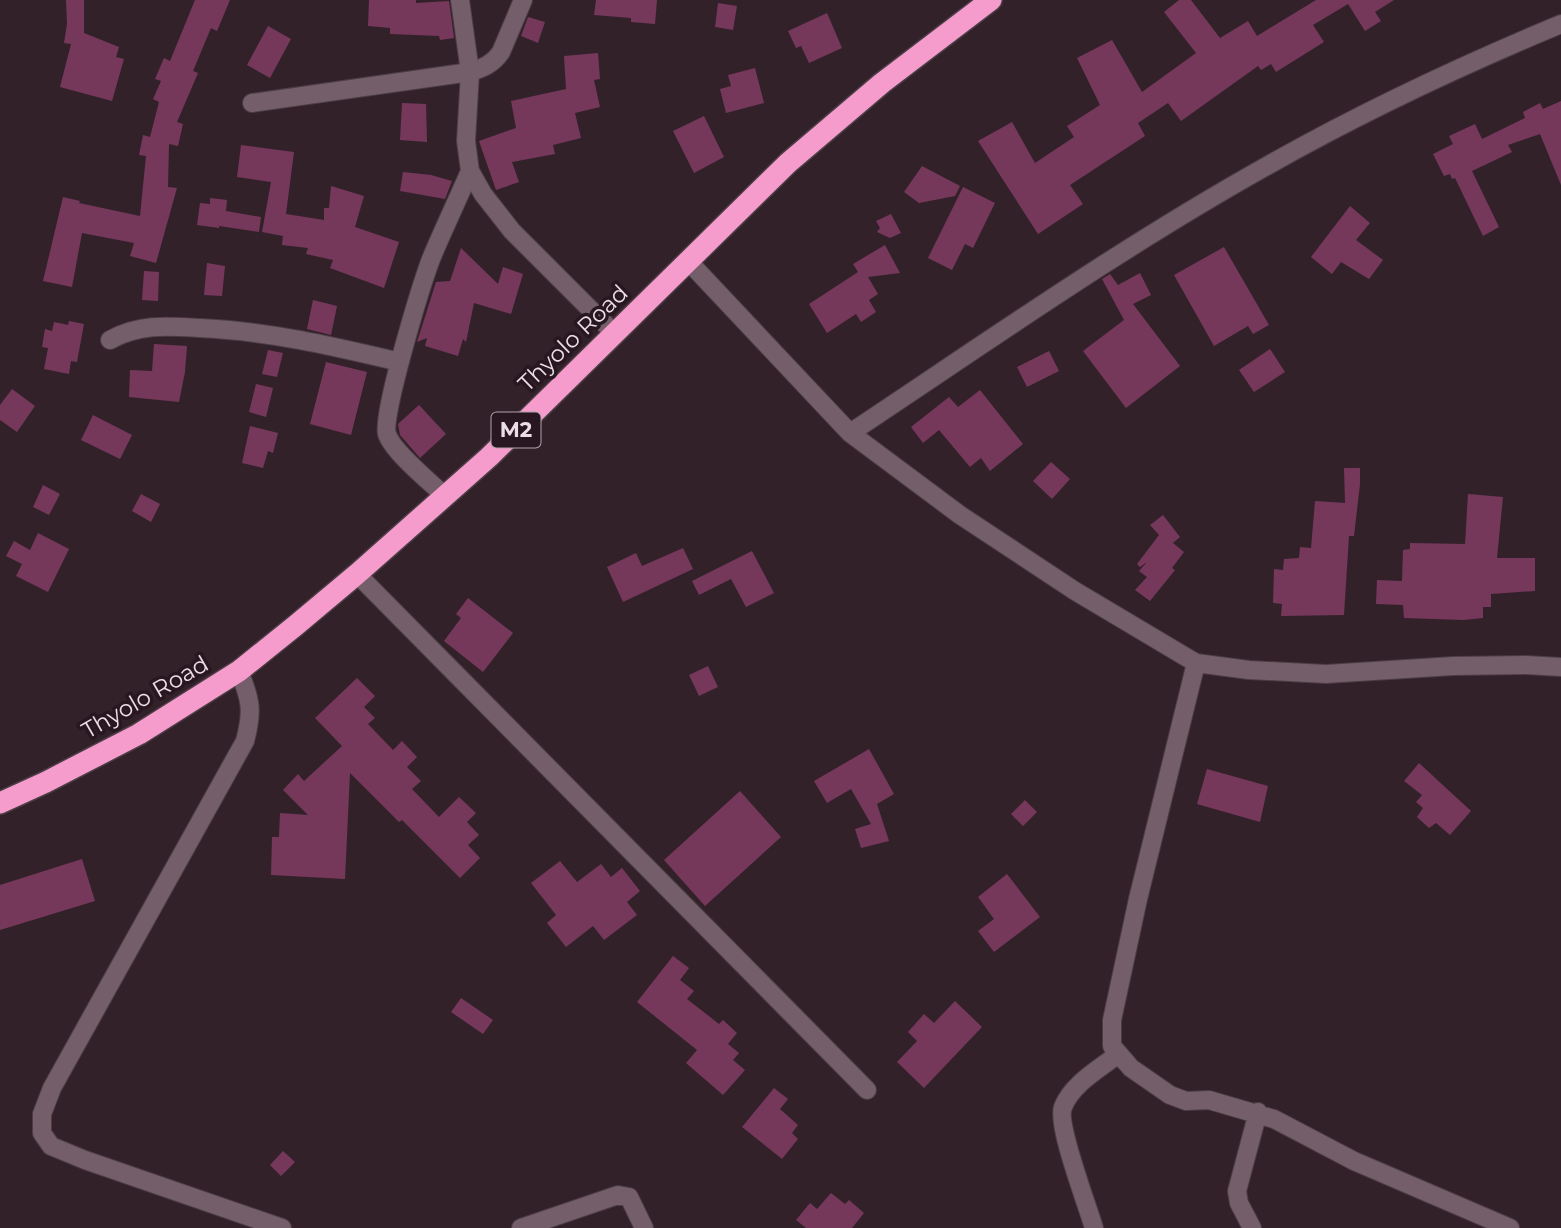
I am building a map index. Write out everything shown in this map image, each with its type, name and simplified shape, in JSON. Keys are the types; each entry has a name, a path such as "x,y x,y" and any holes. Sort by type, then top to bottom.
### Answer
{"highway":[{"name":"Thyolo Road","path":"0,803 139,734 239,671 357,574 489,457 788,163 882,83 991,0"}],"street":[{"path":"460,0 470,72 466,141 470,172 483,194 512,231 614,334"},
{"path":"252,103 470,72 485,67 496,60 523,0"},
{"path":"850,433 1132,246 1266,166 1463,65 1561,24"},
{"path":"445,496 395,447 387,436 385,425 400,362 430,262 470,172"},
{"path":"689,262 850,433 960,515 1075,591 1196,663 1250,670 1326,674 1453,666 1561,667"},
{"path":"110,340 122,333 149,326 256,331 400,362"},
{"path":"357,574 867,1090"},
{"path":"1196,663 1138,899 1112,1020 1110,1034 1117,1055 1170,1095 1185,1101 1209,1100 1258,1112 1354,1161 1510,1228"},
{"path":"239,671 250,698 251,718 245,741 52,1088 42,1114 42,1133 51,1146 85,1160 282,1228"},
{"path":"1094,1228 1063,1128 1062,1109 1079,1085 1117,1055"},
{"path":"1252,1228 1239,1203 1237,1191 1258,1112"},
{"path":"521,1228 618,1195 629,1197 644,1228"}],"building":[{"path":"66,0 84,0 84,33 119,47 116,57 124,59 112,101 60,87 71,44 64,43 67,24"},
{"path":"195,0 230,0 217,31 211,28 193,71 198,73 177,122 183,124 178,146 169,144 168,187 177,188 156,263 130,256 134,243 82,233 72,287 43,281 63,197 140,216 146,156 139,155 143,135 150,137 159,102 153,99 161,81 155,79 164,58 170,61"},
{"path":"369,0 416,0 416,3 449,1 454,38 440,40 439,36 390,34 390,28 368,26"},
{"path":"596,0 657,0 655,24 631,22 631,18 594,15"},
{"path":"1179,0 1191,0 1220,38 1248,21 1257,36 1316,0 1394,0 1375,12 1381,21 1365,31 1348,4 1313,25 1324,42 1276,72 1271,64 1261,70 1258,66 1181,121 1168,103 1138,123 1145,136 1070,185 1083,204 1038,234 978,141 1012,122 1035,163 1074,137 1067,126 1100,105 1077,58 1112,40 1142,92 1196,53 1164,12"},
{"path":"718,3 737,6 733,30 715,27"},
{"path":"827,13 842,48 809,63 801,46 796,48 788,31"},
{"path":"528,17 545,22 538,43 521,36"},
{"path":"268,26 291,39 270,78 247,65"},
{"path":"598,53 600,79 594,80 600,107 575,113 581,138 553,145 555,154 512,162 519,182 496,190 479,141 516,128 511,101 566,89 564,56"},
{"path":"755,68 764,103 726,113 720,89 731,86 728,75"},
{"path":"1561,101 1561,185 1540,134 1508,145 1512,152 1472,171 1499,227 1483,236 1455,178 1452,179 1450,174 1444,176 1433,154 1453,144 1449,136 1475,124 1482,139 1525,118 1523,112 1540,103 1543,109"},
{"path":"402,103 426,104 427,142 400,140"},
{"path":"704,116 724,157 694,173 673,131"},
{"path":"241,145 294,152 286,214 324,220 324,208 329,208 331,186 364,196 355,227 399,242 384,288 330,268 333,260 306,254 308,248 282,245 283,236 262,232 271,182 237,177"},
{"path":"922,166 960,186 955,196 919,203 904,192"},
{"path":"403,172 431,175 452,181 445,199 400,191"},
{"path":"963,187 995,203 973,248 965,244 952,270 928,258"},
{"path":"210,198 227,200 226,211 261,217 259,232 197,225 200,203 210,204"},
{"path":"1350,206 1370,223 1356,240 1383,260 1369,279 1341,262 1332,274 1311,257"},
{"path":"891,214 901,233 890,238 877,232 880,228 876,221"},
{"path":"885,245 900,273 868,277 878,294 869,300 876,312 861,322 856,314 827,333 809,304 858,272 853,264"},
{"path":"1224,247 1269,325 1253,334 1248,326 1214,346 1174,275"},
{"path":"461,248 498,284 503,267 523,274 511,314 474,303 466,342 463,339 458,356 425,346 427,338 417,342 436,282 450,281"},
{"path":"207,263 225,266 222,296 204,295"},
{"path":"144,271 159,272 158,301 142,300"},
{"path":"1140,273 1151,295 1133,304 1180,366 1126,408 1083,351 1124,320 1102,279 1110,274 1118,285"},
{"path":"313,300 337,306 331,335 307,329"},
{"path":"69,321 84,324 77,362 71,361 69,374 44,369 48,348 42,347 45,329 52,331 54,322 68,325"},
{"path":"154,344 187,346 179,402 129,397 130,370 152,371"},
{"path":"1270,349 1285,372 1254,392 1239,370"},
{"path":"268,350 283,353 277,377 262,374"},
{"path":"1049,351 1059,371 1027,387 1017,367"},
{"path":"326,362 367,372 351,435 310,424"},
{"path":"256,384 273,388 266,417 249,412"},
{"path":"12,389 35,406 17,432 0,420 0,405"},
{"path":"980,390 1023,444 990,471 981,458 970,467 939,430 923,443 911,427 949,397 958,407"},
{"path":"419,405 446,434 420,458 400,435 398,424"},
{"path":"93,415 132,435 120,459 81,440"},
{"path":"250,426 278,433 273,453 268,451 263,468 242,463"},
{"path":"1051,462 1070,479 1052,499 1033,481"},
{"path":"1344,468 1360,468 1360,484 1354,536 1349,536 1344,615 1281,616 1282,604 1273,603 1274,569 1283,570 1284,559 1299,558 1300,547 1311,548 1315,501 1345,503"},
{"path":"43,485 60,494 49,515 33,507"},
{"path":"141,494 160,504 151,522 132,511"},
{"path":"1468,494 1503,497 1497,558 1535,558 1535,591 1491,594 1491,607 1483,607 1483,618 1464,620 1404,618 1403,605 1376,604 1377,580 1402,581 1403,550 1410,549 1410,543 1465,544"},
{"path":"1163,515 1180,537 1173,543 1184,552 1172,568 1175,570 1150,601 1135,590 1147,577 1139,571 1147,562 1140,567 1137,564 1159,535 1150,525"},
{"path":"38,533 69,549 48,592 16,576 22,564 6,556 14,541 30,550"},
{"path":"683,548 693,569 623,602 607,567 636,553 642,566"},
{"path":"752,551 774,593 746,607 731,579 699,595 692,581"},
{"path":"468,598 513,633 483,672 444,641 461,618 456,614"},
{"path":"708,666 718,687 699,696 689,675"},
{"path":"357,678 375,696 364,707 375,718 368,724 393,750 402,741 417,757 407,767 421,781 412,789 439,817 459,797 476,813 467,822 479,835 468,845 480,858 460,878 350,773 345,879 271,875 272,837 279,837 280,813 308,815 283,790 298,774 304,781 342,746 315,718"},
{"path":"869,749 894,794 877,804 889,841 861,848 855,829 871,824 851,789 827,803 814,781"},
{"path":"1419,763 1471,811 1450,835 1436,823 1429,828 1417,817 1423,808 1416,802 1422,795 1404,781"},
{"path":"1207,769 1268,786 1260,822 1197,804"},
{"path":"740,791 781,837 705,906 664,860"},
{"path":"1025,800 1037,812 1023,826 1011,814"},
{"path":"82,859 95,901 0,930 0,885"},
{"path":"560,861 577,882 601,864 611,877 622,868 640,891 627,902 637,915 604,940 593,926 566,947 547,923 556,915 531,883"},
{"path":"1007,874 1040,917 994,952 978,931 994,919 978,897"},
{"path":"673,956 689,968 680,980 694,991 687,999 719,1024 723,1020 737,1033 728,1044 739,1053 733,1060 745,1070 723,1095 686,1063 697,1050 637,1002"},
{"path":"461,998 493,1020 483,1034 451,1012"},
{"path":"955,1001 982,1027 924,1088 897,1062 917,1041 908,1032 924,1014 934,1023"},
{"path":"774,1088 788,1099 780,1109 798,1125 792,1133 798,1139 782,1159 742,1127"},
{"path":"283,1151 295,1162 281,1176 270,1165"},
{"path":"831,1193 845,1204 849,1200 864,1213 852,1228 806,1228 796,1220 810,1203 817,1209"}]}
